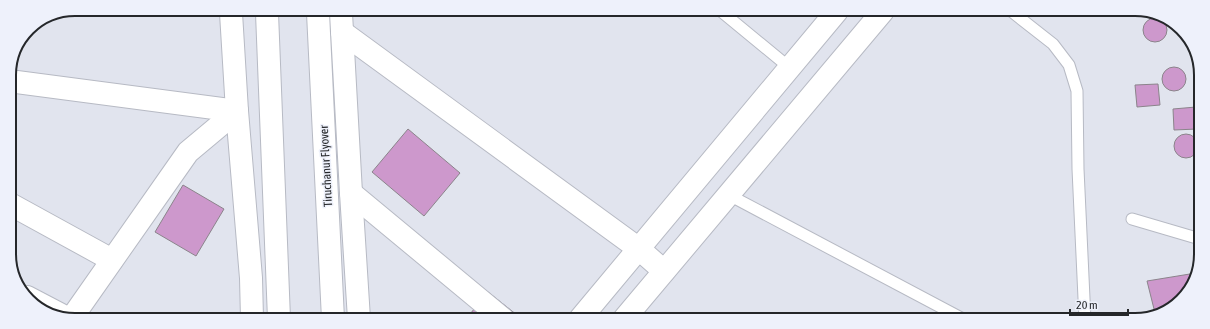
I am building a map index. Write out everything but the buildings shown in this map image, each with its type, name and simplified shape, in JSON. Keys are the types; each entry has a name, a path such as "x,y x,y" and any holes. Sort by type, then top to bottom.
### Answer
{"main road":[{"path":"231,16 237,111 251,278 252,313"},
{"path":"266,16 279,313"},
{"name":"Tiruchanur Flyover","path":"318,16 333,313"},
{"path":"585,313 833,16"},
{"path":"629,313 879,16"},
{"path":"341,22 638,249 664,271"},
{"path":"341,22 359,313"},
{"path":"16,81 237,111"},
{"path":"74,313 188,152 237,111"},
{"path":"351,193 495,313"},
{"path":"16,207 112,260"}],"lane":[{"path":"727,16 790,68"},
{"path":"1017,16 1054,44 1069,65 1077,91 1078,169 1085,313"},
{"path":"729,195 952,313"},
{"path":"1132,219 1194,237"}]}
